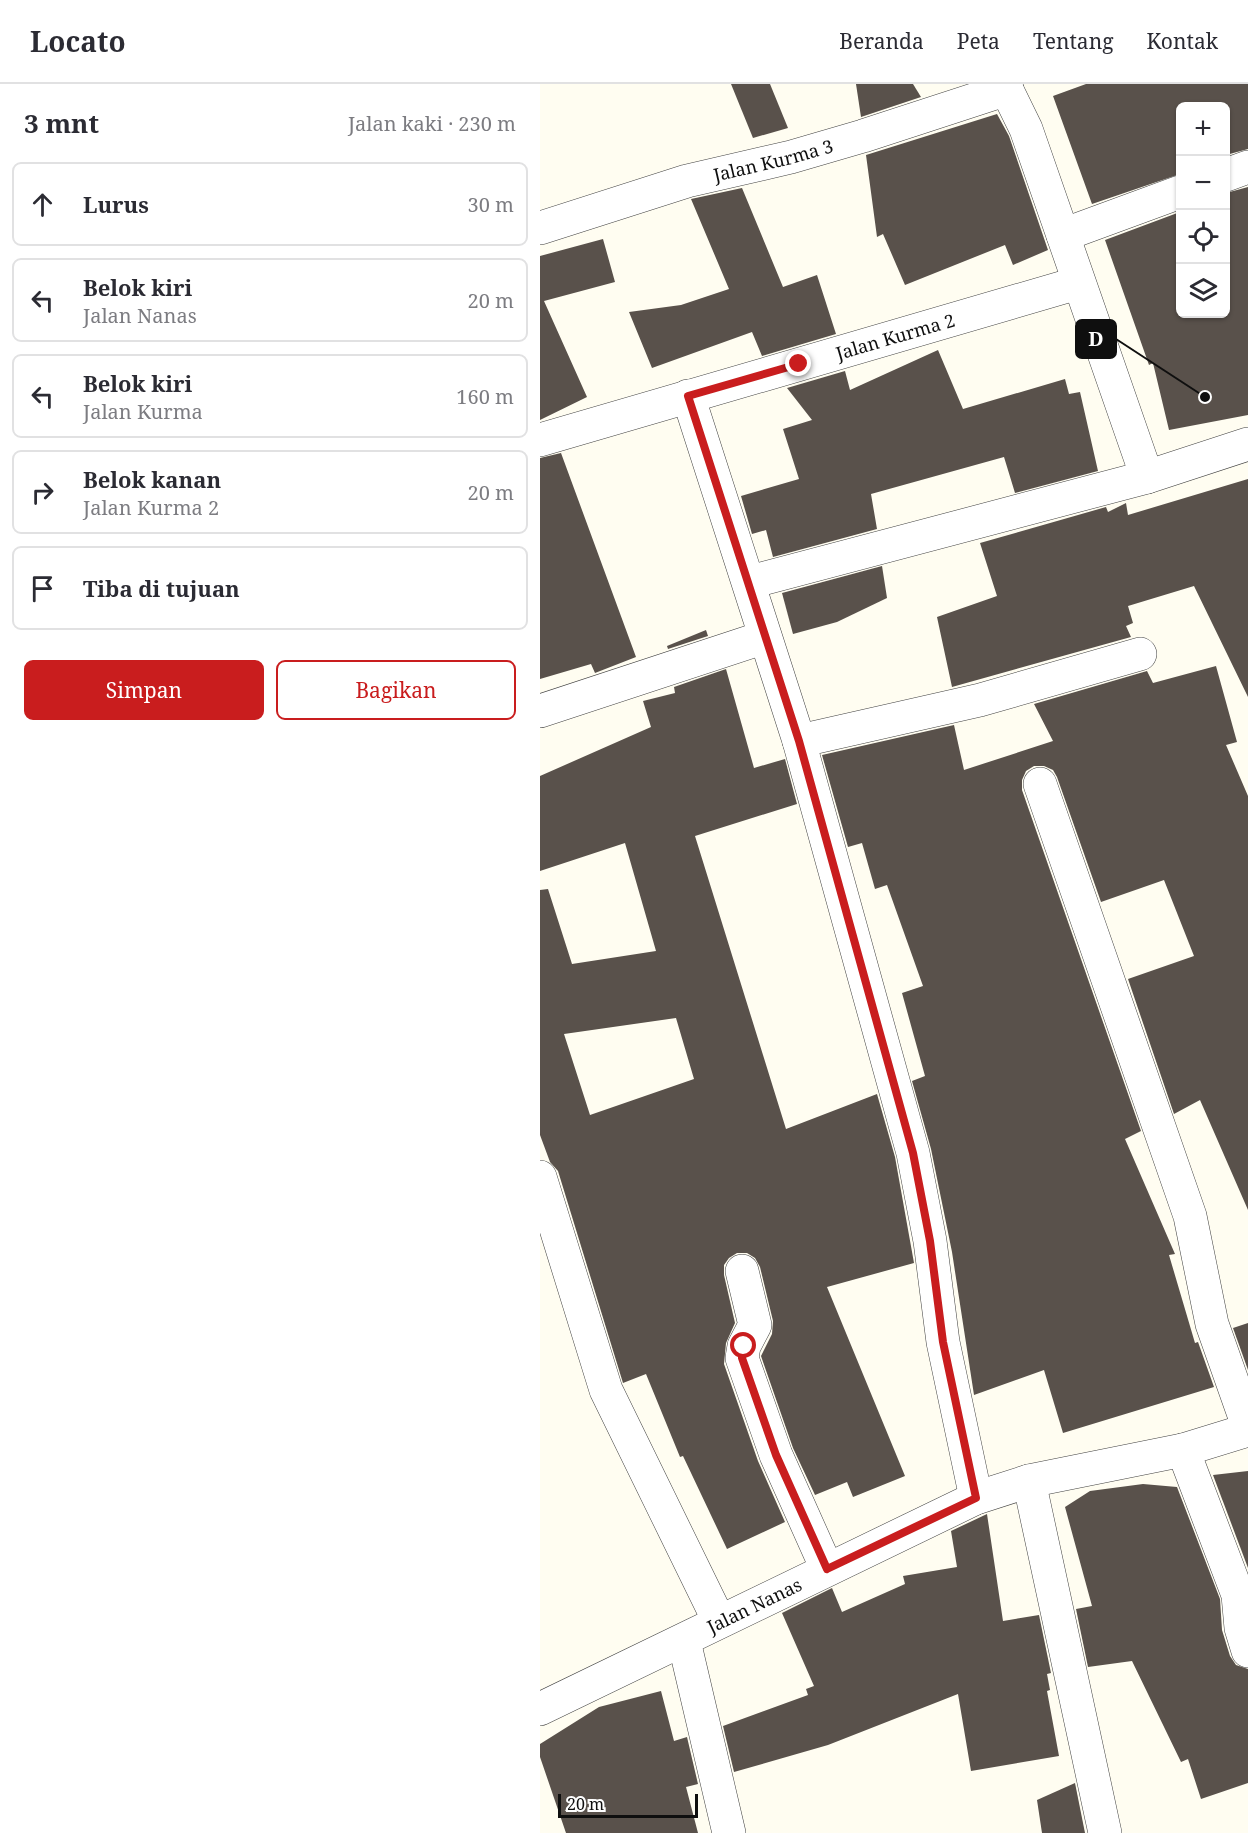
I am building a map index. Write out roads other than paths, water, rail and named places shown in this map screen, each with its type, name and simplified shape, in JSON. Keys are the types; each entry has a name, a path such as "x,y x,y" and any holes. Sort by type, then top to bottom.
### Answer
{"street":[{"name":"Jalan Kurma 3","path":"540,228 687,181 791,157 862,136 1006,87"},
{"path":"1006,87 1026,129 1038,170 1063,235 1147,477"},
{"path":"1230,174 1248,167"},
{"path":"1063,235 1176,193"},
{"name":"Jalan Kurma 2","path":"540,440 1078,283"},
{"path":"688,396 750,582 765,637 799,741 913,1153 930,1241 943,1342 976,1498"},
{"path":"750,582 1147,477 1248,444"},
{"path":"540,711 765,637"},
{"path":"799,741 980,700 1140,654"},
{"path":"1040,784 1190,1216 1212,1324 1248,1428"},
{"path":"540,1177 606,1389 719,1621"},
{"path":"742,1271 755,1325 744,1346 742,1358 776,1455 827,1569"},
{"name":"Jalan Nanas","path":"540,1709 976,1498 1029,1480 1184,1450 1248,1428"},
{"path":"1184,1450 1238,1595 1241,1628 1248,1651"},
{"path":"1029,1480 1105,1833"},
{"path":"684,1641 729,1833"}],"place":[{"name":"D","path":"1205,397"}]}
